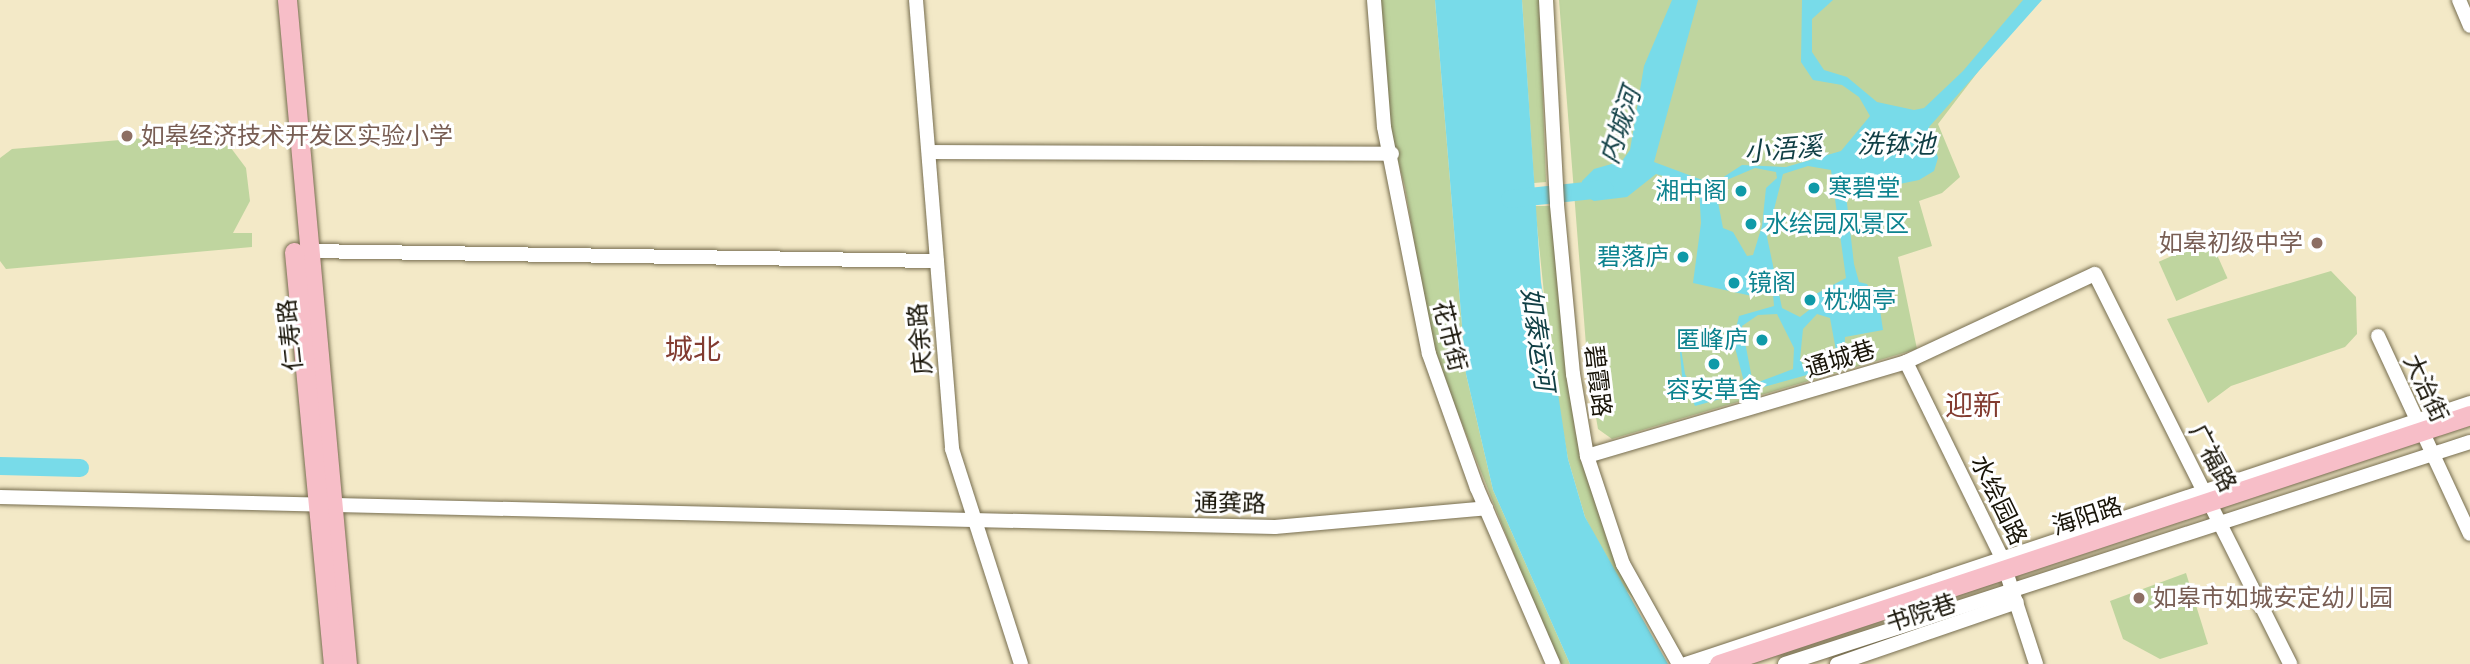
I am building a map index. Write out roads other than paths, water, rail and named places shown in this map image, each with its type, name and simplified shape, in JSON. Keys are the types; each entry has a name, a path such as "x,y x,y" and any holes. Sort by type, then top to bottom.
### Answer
{"main road":[{"name":"仁寿路","path":"274,0 323,504 347,664"},
{"name":"仁寿路","path":"287,0 307,251 333,664"},
{"name":"海阳路","path":"1719,664 1775,651 2010,579 2212,506 2424,437 2470,415"},
{"name":"海阳路","path":"2424,437 2470,429"},
{"name":"海阳路","path":"1751,664 1775,651"}],"street":[{"name":"庆余路","path":"916,0 952,449 971,520 1021,664"},
{"name":"花市街","path":"1374,0 1392,155 1429,354 1486,509 1553,664"},
{"name":"碧霞路","path":"1545,0 1557,205 1573,374 1587,456 1623,564 1679,664"},
{"path":"2459,0 2470,26"},
{"path":"929,152 1392,155"},
{"path":"307,251 936,261"},
{"name":"通城巷","path":"1587,456 1906,362 2095,274"},
{"name":"广福路","path":"2095,274 2290,664"},
{"name":"大治街","path":"2378,336 2470,534"},
{"name":"水绘园路","path":"1906,362 2010,579 2036,664"},
{"path":"2424,437 2470,403"},
{"path":"2424,437 2470,442"},
{"name":"通龚路","path":"0,497 1275,527 1486,509"},
{"name":"书院巷","path":"1837,664 2010,579"},
{"path":"1686,664 1775,651"}],"water":[{"name":"如泰运河","path":"1435,0 1522,0 1541,282 1568,459 1585,517 1668,664 1570,664 1493,490 1466,374"},
{"name":"洗钵池","path":"1672,0 1698,0 1654,162 1713,184 1742,165 1786,167 1841,151 1870,116 1859,97 1842,85 1813,80 1801,62 1802,0 1833,0 1812,19 1812,52 1824,70 1847,77 1877,102 1914,110 1924,108 1963,71 2023,0 2042,0 1929,127 1938,158 1934,171 1919,180 1846,195 1854,264 1859,282 1867,284 1879,303 1883,330 1845,337 1844,357 1825,370 1695,406 1682,376 1678,329 1685,374 1696,394 1707,398 1729,394 1744,382 1733,340 1739,316 1774,306 1773,294 1763,287 1752,296 1693,283 1701,223 1699,187 1656,174 1627,197 1594,201 1581,194 1582,181 1594,169 1622,161 1630,150 1644,66","holes":["1808,166 1831,170 1846,278 1812,296 1813,307 1800,317 1782,308 1767,237 1783,174","1755,168 1776,172 1777,178 1766,188 1762,226 1753,255 1747,256 1733,232 1723,228 1717,197 1722,182","1777,314 1794,348 1793,369 1753,384 1742,326 1758,315","1817,314 1830,318 1837,356 1806,371 1800,359 1803,329"]}],"waterway":[{"name":"内城河","path":"1510,199 1604,189"},
{"path":"0,466 80,468"}],"place":[{"name":"如皋经济技术开发区实验小学","path":"127,136"},
{"name":"寒碧堂","path":"1814,188"},
{"name":"湘中阁","path":"1741,191"},
{"name":"水绘园风景区","path":"1751,224"},
{"name":"如皋初级中学","path":"2317,243"},
{"name":"碧落庐","path":"1683,257"},
{"name":"镜阁","path":"1734,283"},
{"name":"枕烟亭","path":"1810,300"},
{"name":"匿峰庐","path":"1762,340"},
{"name":"容安草舍","path":"1714,364"},
{"name":"如皋市如城安定幼儿园","path":"2139,598"}],"district":[{"name":"城北","path":"693,350"},
{"name":"迎新","path":"1973,406"}],"water label":[{"name":"小浯溪","path":"1783,150"}]}
